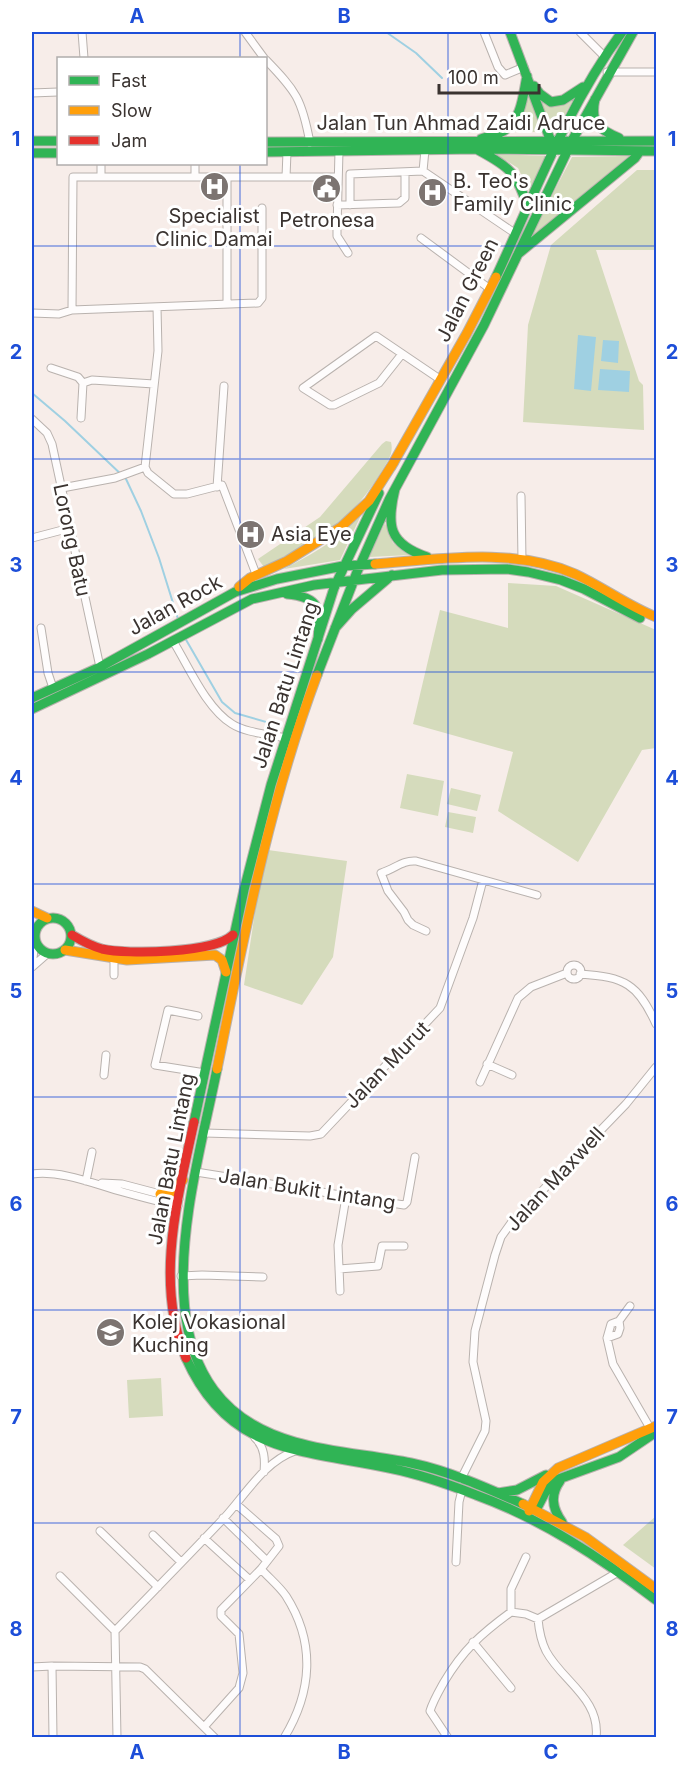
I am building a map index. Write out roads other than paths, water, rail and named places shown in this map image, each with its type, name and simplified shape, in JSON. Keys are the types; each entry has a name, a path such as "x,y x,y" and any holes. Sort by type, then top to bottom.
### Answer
{"main road":[{"path":"510,32 554,144"},
{"name":"Jalan Green","path":"343,566 394,462 490,289 528,208 554,144 603,55 622,32"},
{"name":"Jalan Green","path":"362,563 395,489 479,333 569,145 595,99 607,72 633,32"},
{"path":"525,71 536,90 549,102 561,101 585,86"},
{"path":"525,71 523,97 511,124 475,146 515,173 528,208"},
{"path":"595,99 592,110 595,124 605,132 624,140"},
{"name":"Jalan Tun Ahmad Zaidi Adruce","path":"569,145 624,140 657,141"},
{"path":"32,141 57,141"},
{"name":"Jalan Tun Ahmad Zaidi Adruce","path":"267,142 475,146 554,144 657,151"},
{"name":"Jalan Tun Ahmad Zaidi Adruce","path":"267,152 425,150 475,146"},
{"path":"518,254 635,158 640,151"},
{"path":"32,153 57,153"},
{"path":"235,592 256,574 279,565 318,544 343,526 369,501 394,462"},
{"path":"395,489 389,510 389,521 396,539 402,546 435,560"},
{"name":"Jalan Rock","path":"32,698 100,667 235,592 259,583 362,563 478,557 522,560 574,574 657,617"},
{"name":"Jalan Batu Lintang","path":"362,563 300,722 264,843 232,992 185,1238 181,1276 186,1326 197,1359 214,1390 248,1423 271,1436 301,1445 406,1463 461,1479 563,1524 657,1589"},
{"name":"Jalan Batu Lintang","path":"343,566 260,825 226,972 183,1179 171,1258 174,1320 179,1342 188,1365 205,1394 231,1421 263,1441 295,1451 416,1474 497,1503 555,1532 620,1571 657,1600"},
{"name":"Jalan Rock","path":"32,709 194,630 236,606 267,594 337,581 439,570 523,571 570,582 644,620 657,624"},
{"path":"335,628 352,609 392,575"},
{"path":"267,594 295,594 312,599 320,614 318,639"},
{"path":"32,911 47,918"},
{"path":"226,972 222,960 215,955 114,959 65,950 54,954 48,953 38,946 34,934 38,925 47,918 55,917 67,923 72,935 81,942 94,948 127,952 215,945 227,941 234,935"},
{"path":"65,950 72,935"},
{"path":"160,1194 172,1192 183,1179"},
{"path":"185,1238 180,1203 194,1183"},
{"path":"493,1493 518,1490 558,1468 654,1428"},
{"path":"532,1510 548,1487 564,1478 619,1457 654,1428"},
{"path":"613,1444 621,1449 622,1453 619,1457"},
{"path":"555,1532 534,1520 532,1510 543,1482 558,1468"},
{"path":"563,1524 555,1514 552,1497 555,1488 564,1478"},
{"path":"497,1503 532,1510"}],"street":[{"path":"82,32 84,57"},
{"path":"245,32 264,57"},
{"path":"484,32 498,67 505,75 525,71"},
{"path":"580,32 603,55"},
{"path":"267,61 296,94 305,114 310,143"},
{"path":"607,72 657,72"},
{"path":"32,93 57,92"},
{"path":"423,171 425,150"},
{"path":"339,151 338,236 348,253"},
{"path":"286,152 286,177"},
{"path":"101,165 102,177"},
{"path":"195,165 195,177"},
{"path":"350,205 350,174 423,171 516,234"},
{"path":"337,205 402,202 405,198 405,173"},
{"path":"72,310 71,179 76,177 338,177"},
{"path":"227,177 227,304"},
{"path":"32,313 59,315 72,310 261,301 262,208"},
{"path":"421,238 490,289"},
{"path":"157,307 158,351 145,467 174,494 187,494 222,485 256,574"},
{"path":"402,354 379,383 334,405 330,405 303,388 376,336 441,380"},
{"path":"51,368 78,377 84,382"},
{"path":"84,382 92,380 154,384"},
{"path":"81,418 84,382"},
{"path":"217,487 224,386"},
{"name":"Lorong Batu","path":"32,419 47,433 62,488 100,667"},
{"path":"62,488 115,478 145,467"},
{"path":"520,496 522,560"},
{"path":"32,538 70,528"},
{"path":"41,627 48,673 53,688"},
{"path":"175,639 209,702 220,715 233,725 286,738"},
{"path":"426,931 408,920 388,891 381,873 404,861 416,861 537,895"},
{"name":"Jalan Murut","path":"205,1133 310,1136 321,1134 440,1008 473,918 483,880"},
{"path":"32,967 34,934"},
{"path":"32,967 48,953"},
{"path":"114,959 114,975"},
{"path":"480,1082 518,998 531,987 567,973 572,979 577,978 580,974 614,978 636,989 657,1024"},
{"path":"198,1016 168,1010 155,1065 205,1073"},
{"path":"104,1075 106,1056"},
{"path":"488,1064 512,1075"},
{"name":"Jalan Maxwell","path":"461,1479 485,1431 485,1414 473,1362 473,1345 501,1237 511,1223 626,1104 657,1068"},
{"path":"86,1181 92,1152"},
{"name":"Jalan Bukit Lintang","path":"196,1172 404,1205 407,1202 415,1157"},
{"path":"32,1174 46,1173 160,1194 180,1203"},
{"path":"121,1188 180,1203"},
{"path":"340,1291 338,1245 346,1197"},
{"path":"339,1269 378,1266 382,1246 404,1246"},
{"path":"181,1276 263,1277"},
{"path":"630,1306 619,1322 611,1324 607,1338 613,1364 654,1428"},
{"path":"252,1435 260,1443 264,1454 264,1472"},
{"path":"115,1631 264,1472 286,1454 295,1451"},
{"path":"456,1562 459,1502 462,1490"},
{"path":"204,1727 239,1688 243,1680 239,1634 220,1613 221,1610 261,1569 279,1546 278,1542 236,1504"},
{"path":"223,1518 267,1561"},
{"path":"100,1531 158,1587"},
{"path":"153,1535 181,1562"},
{"path":"204,1538 250,1580"},
{"path":"511,1612 511,1589 526,1557"},
{"path":"261,1569 285,1595 301,1624 307,1649 307,1678 296,1718 284,1737"},
{"path":"538,1619 620,1571"},
{"path":"60,1576 115,1631 117,1737"},
{"path":"448,1737 430,1711 436,1695 450,1672 473,1642 511,1612 526,1614 538,1619"},
{"path":"538,1619 539,1632 545,1650 589,1704 596,1717 596,1737"},
{"path":"473,1642 511,1688"},
{"path":"32,1666 140,1667 145,1669 215,1737"},
{"path":"52,1666 53,1737"}],"water":[{"path":"578,335 596,337 591,391 574,389"},
{"path":"603,340 619,341 618,363 601,361"},
{"path":"600,369 630,371 629,392 598,390"}],"waterway":[{"path":"386,32 416,53 442,78"},
{"path":"32,393 126,479 159,558 178,619"},
{"path":"185,638 222,702 235,713 280,726"}],"place":[{"name":"Specialist Clinic Damai","path":"214,186"},
{"name":"Petronesa","path":"327,189"},
{"name":"B. Teo's Family Clinic","path":"432,193"},
{"name":"Asia Eye","path":"250,534"},
{"name":"Kolej Vokasional Kuching","path":"111,1333"}]}
